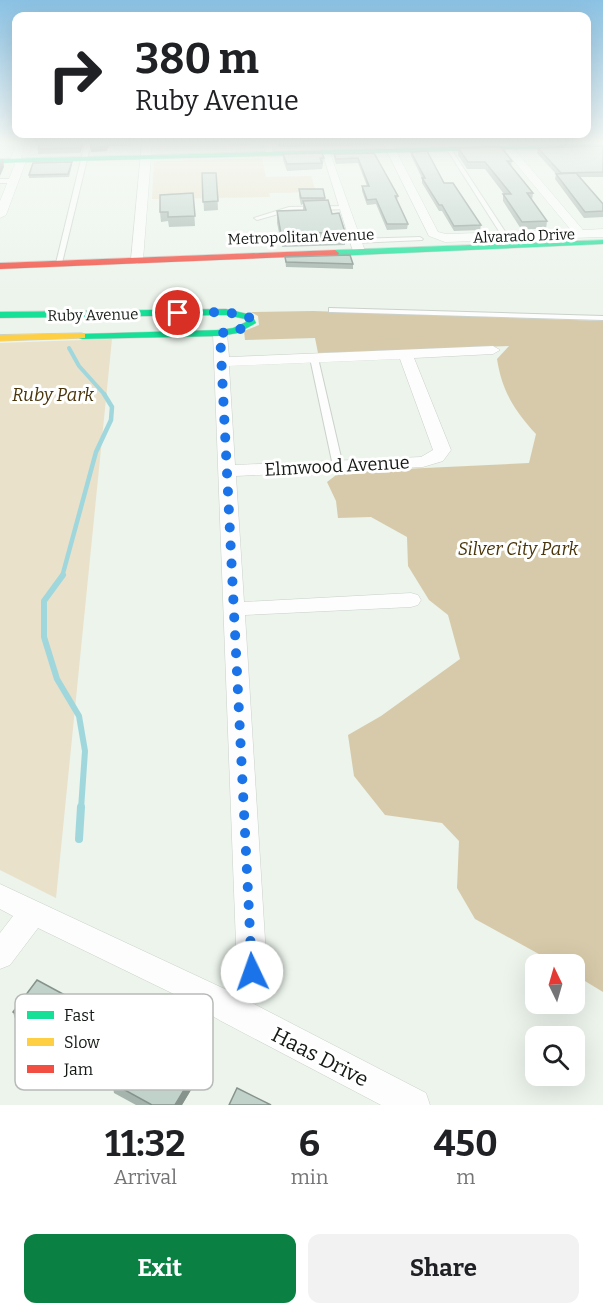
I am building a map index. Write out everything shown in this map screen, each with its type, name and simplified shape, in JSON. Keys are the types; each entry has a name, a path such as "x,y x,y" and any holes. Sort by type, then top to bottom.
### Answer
{"street":[{"path":"0,215 8,195"},
{"path":"137,260 142,195"},
{"path":"340,195 358,246"},
{"name":"Alvarado Drive","path":"414,195 434,234 445,238 603,233"},
{"path":"547,195 580,234"},
{"name":"Metropolitan Avenue","path":"0,266 358,246 603,242"},
{"name":"Ruby Avenue","path":"0,315 226,312 249,317 251,323 244,328 220,333 0,338"},
{"path":"220,333 252,972 232,1011"},
{"path":"223,362 493,351"},
{"name":"Elmwood Avenue","path":"228,471 423,462 437,457 442,450 405,353"},
{"path":"234,609 411,600"},
{"name":"Haas Drive","path":"0,896 203,994"},
{"path":"0,956 33,912"},
{"name":"Haas Drive","path":"213,1000 414,1105"}],"lane":[{"path":"59,263 76,195"},
{"path":"478,195 505,236"},
{"path":"257,218 289,209 345,208"},
{"path":"358,246 420,238"},
{"path":"332,310 603,318"},
{"path":"314,358 338,466"}],"green space":[{"path":"152,195 269,195 270,197 152,199"},
{"name":"Silver City Park","path":"313,311 603,321 603,992 585,981 585,954 539,954 475,919 457,888 459,841 442,823 385,815 354,776 348,735 381,716 460,659 448,615 429,600 408,566 407,537 371,517 338,518 336,501 327,482 340,472 529,463 536,434 510,400 502,381 497,359 509,346 318,353 315,338 245,340 244,331 259,325 258,316 251,312"},
{"name":"Ruby Park","path":"112,339 56,898 0,870 0,343"}],"building":[{"path":"160,195 193,195 195,216 168,217 168,212 160,212"},
{"path":"203,195 218,195 218,201 203,202"},
{"path":"300,195 324,195 325,198 301,198"},
{"path":"365,195 397,195 395,196 408,224 387,224 376,199 367,200"},
{"path":"432,195 461,195 481,225 454,226 442,205 439,205"},
{"path":"503,195 528,195 547,221 522,222"},
{"path":"572,195 595,195 603,204 603,211 585,212"},
{"path":"328,200 332,214 339,213 345,232 281,234 277,211 306,210 303,201"},
{"path":"350,255 353,264 286,262 285,257"},
{"path":"37,980 63,994 26,994"},
{"path":"237,1088 271,1105 229,1105"},
{"path":"125,1090 184,1090 175,1105 152,1105"}],"waterway":[{"path":"69,348 79,366 105,395"},
{"path":"62,576 96,452 111,420 112,407 104,394"},
{"path":"62,576 44,601 44,637 57,679 79,716 85,751 81,809"},
{"path":"79,839 81,807"}],"traffic: fast":[{"path":"335,253 603,242"},
{"path":"0,315 226,312 249,317 251,323 235,331 220,333 82,336"}],"traffic: slow":[{"path":"0,338 82,336"}],"traffic: jam":[{"path":"0,266 335,253"}],"route":[{"path":"178,313 226,312 249,317 251,323 235,332 220,333 252,972"}]}
